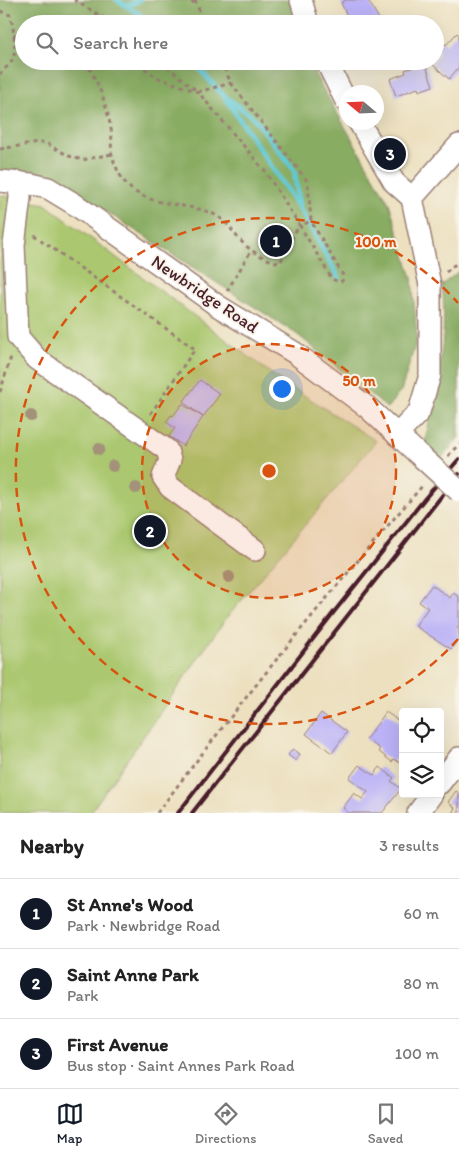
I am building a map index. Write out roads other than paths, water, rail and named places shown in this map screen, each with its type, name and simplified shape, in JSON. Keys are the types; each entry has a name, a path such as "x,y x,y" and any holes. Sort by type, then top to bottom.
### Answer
{"street":[{"path":"301,0 305,15"},
{"path":"330,70 339,87"},
{"path":"364,130 394,182 412,198 430,285 430,375 419,412 397,435"},
{"path":"412,198 459,145"},
{"path":"9,181 20,198 14,245 18,337 37,359 167,450 170,460 163,477 170,487 255,550"},
{"name":"Newbridge Road","path":"9,181 48,188 76,205 218,306 295,353 367,407 459,491"},
{"path":"444,778 459,758"},
{"path":"418,813 429,798"}],"waterway":[{"path":"117,0 141,15"},
{"path":"127,6 140,0"},
{"path":"200,70 223,95 254,118 294,170 300,209 339,278"},
{"path":"226,99 298,206"}],"railway":[{"path":"178,813 334,612 426,497 459,459"},
{"path":"192,813 459,474"}],"place":[{"name":"First Avenue","path":"390,154"},
{"name":"St Anne's Wood","path":"276,241"},
{"name":"Saint Anne Park","path":"150,531"}]}
